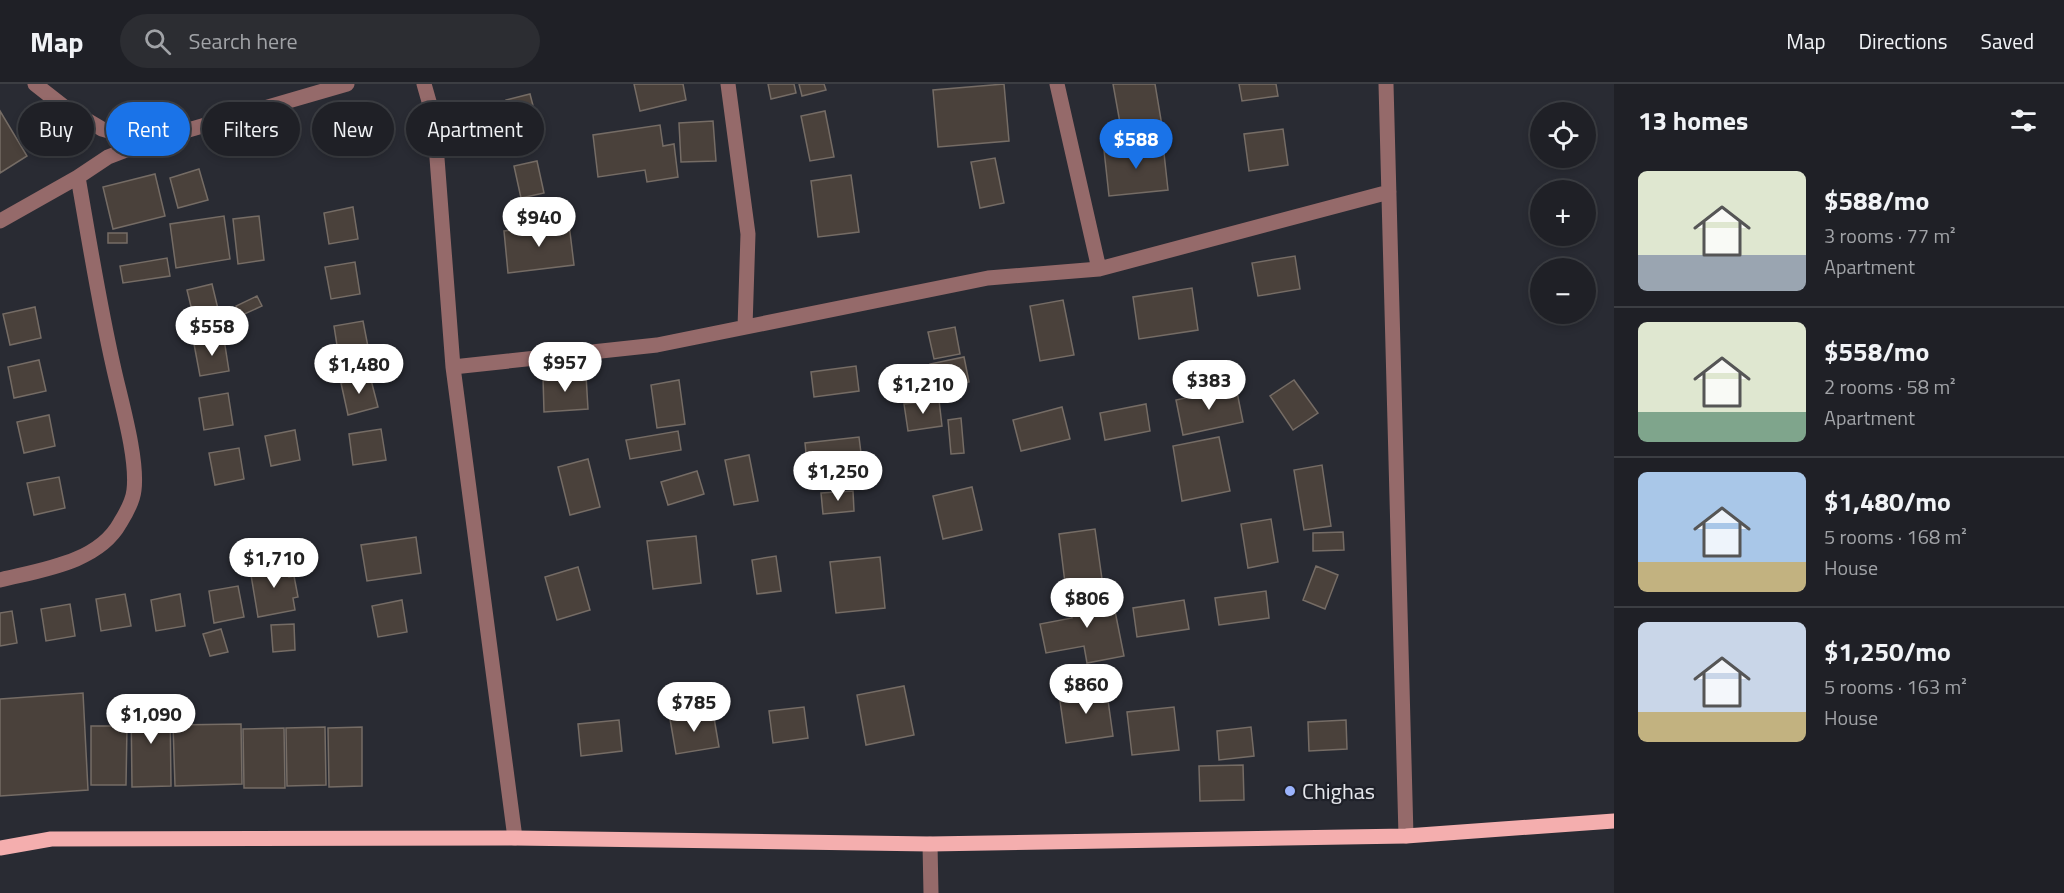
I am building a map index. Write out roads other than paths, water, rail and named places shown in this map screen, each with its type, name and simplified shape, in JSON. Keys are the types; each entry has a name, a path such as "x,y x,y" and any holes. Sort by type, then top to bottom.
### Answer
{"main road":[{"path":"0,848 51,839 515,838 930,844 1407,836 1614,821"}],"street":[{"path":"35,84 63,106 106,130"},
{"path":"190,130 347,84"},
{"path":"424,84 434,119 453,367 515,838"},
{"path":"728,84 748,234 746,327"},
{"path":"1057,84 1099,269"},
{"path":"1386,84 1407,836"},
{"path":"0,222 111,156"},
{"path":"0,580 79,558 104,543 120,525 134,491 133,462 107,338 78,177"},
{"path":"453,367 657,345 988,278 1099,269 1389,192"},
{"path":"930,844 931,893"}],"place":[{"name":"Chighas","path":"1290,791"}]}
